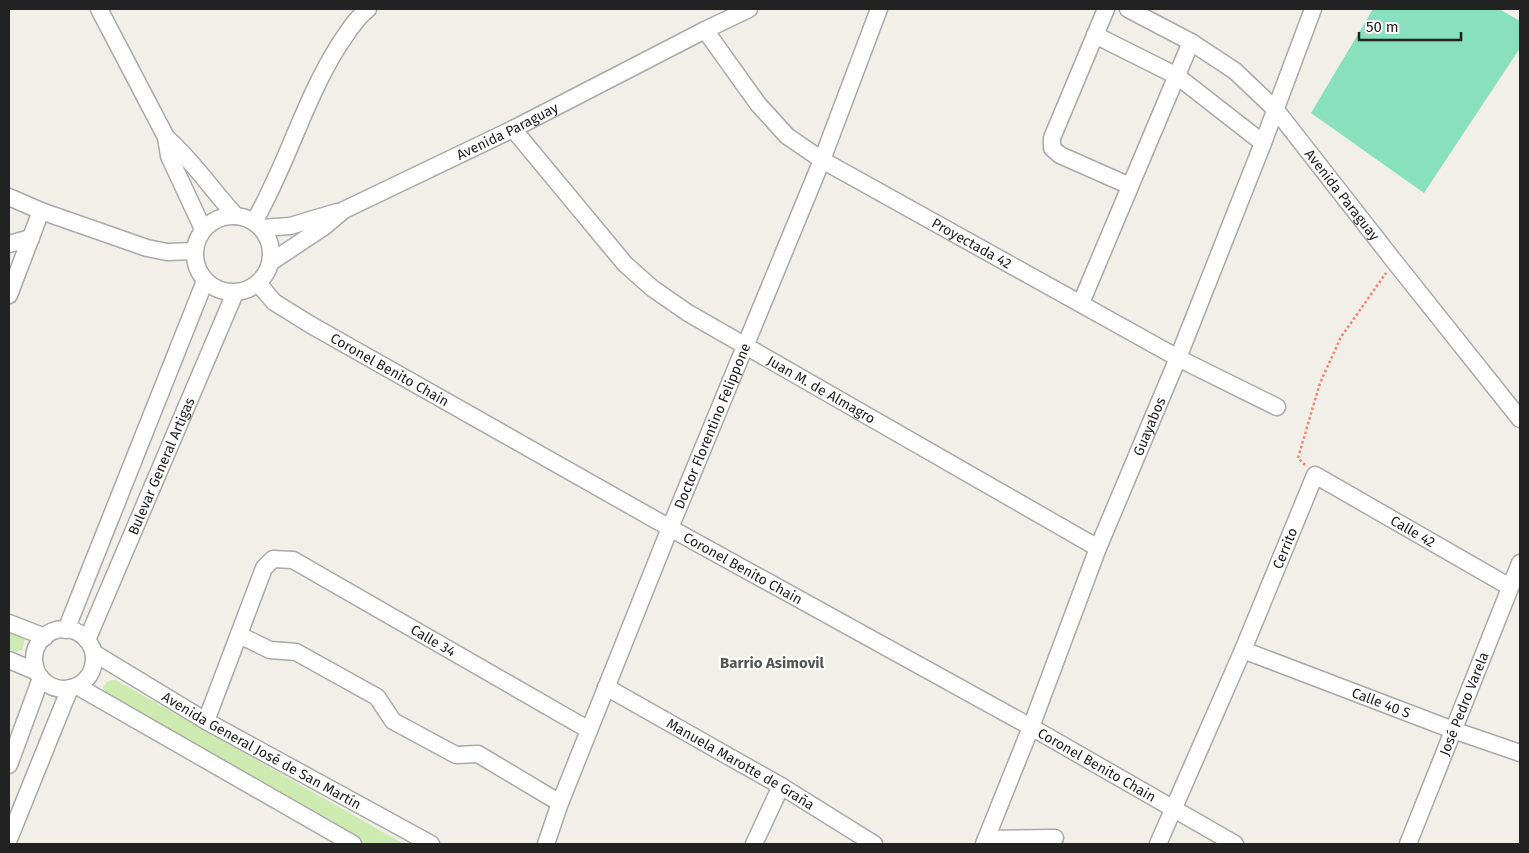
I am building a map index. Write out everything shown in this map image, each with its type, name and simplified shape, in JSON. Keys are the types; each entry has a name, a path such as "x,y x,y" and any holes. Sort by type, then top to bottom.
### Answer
{"street":[{"path":"99,9 166,137 194,164 236,216 257,225 290,226 344,210"},
{"path":"257,225 325,67 358,17 368,9"},
{"name":"Avenida Paraguay","path":"270,262 325,226 344,210 513,129 749,9"},
{"name":"Doctor Florentino Felippone","path":"546,844 560,803 670,528 822,160 879,9"},
{"path":"1106,9 1052,138 1052,148 1060,155 1130,186"},
{"name":"Avenida Paraguay","path":"1128,9 1191,42 1235,71 1276,110 1520,419"},
{"name":"Guayabos","path":"985,842 1031,727 1098,548 1178,358 1276,110 1313,9"},
{"name":"Proyectada 42","path":"705,30 758,104 787,136 822,160 1178,358 1277,407"},
{"path":"1095,35 1177,76 1263,143"},
{"path":"1081,303 1191,42"},
{"name":"Juan M. de Almagro","path":"513,129 625,264 652,288 688,313 1098,548"},
{"path":"166,137 169,156 203,229"},
{"path":"9,197 41,211 147,248 167,252 194,251"},
{"path":"9,295 41,211"},
{"path":"236,216 218,218 203,229 195,243 196,268 205,281 219,290 235,293 251,288 258,284 268,270 270,244 257,225"},
{"path":"9,244 31,238"},
{"name":"Bulevar General Artigas","path":"66,630 205,281"},
{"name":"Coronel Benito Chain","path":"258,284 274,302 287,312 670,528 1031,727 1235,844"},
{"name":"Bulevar General Artigas","path":"90,647 235,293"},
{"name":"Calle 42","path":"1315,475 1510,587"},
{"name":"Cerrito","path":"1158,844 1243,650 1315,475"},
{"name":"Calle 34","path":"238,635 264,568 273,559 293,560 589,730"},
{"name":"José Pedro Varela","path":"1408,844 1520,563"},
{"path":"9,623 45,637"},
{"path":"9,766 39,675 35,657 40,642 45,637 59,630 66,630 81,635 90,647 93,669 89,676 74,687 9,839"},
{"path":"206,721 238,635 270,650 296,652 377,697 393,721 456,755 478,754 560,803"},
{"name":"Avenida General José de San Martín","path":"90,647 206,721 431,844"},
{"name":"Calle 40 S","path":"1243,650 1453,730 1520,753"},
{"path":"9,660 39,675 54,687 74,687 353,844"},
{"name":"Manuela Marotte de Graña","path":"606,687 781,786 874,844"},
{"path":"754,844 781,786"},
{"path":"985,842 1055,838"}],"path":[{"path":"1315,475 1298,458 1320,383 1341,337 1394,261"}],"green space":[{"path":"1373,9 1499,9 1520,21 1520,48 1424,193 1311,113"},
{"path":"9,630 25,638 23,649 16,652 9,649"},
{"path":"111,680 116,680 404,844 366,844 113,698 106,693 103,687"}],"district":[{"name":"Barrio Asimovil","path":"772,663"}]}
